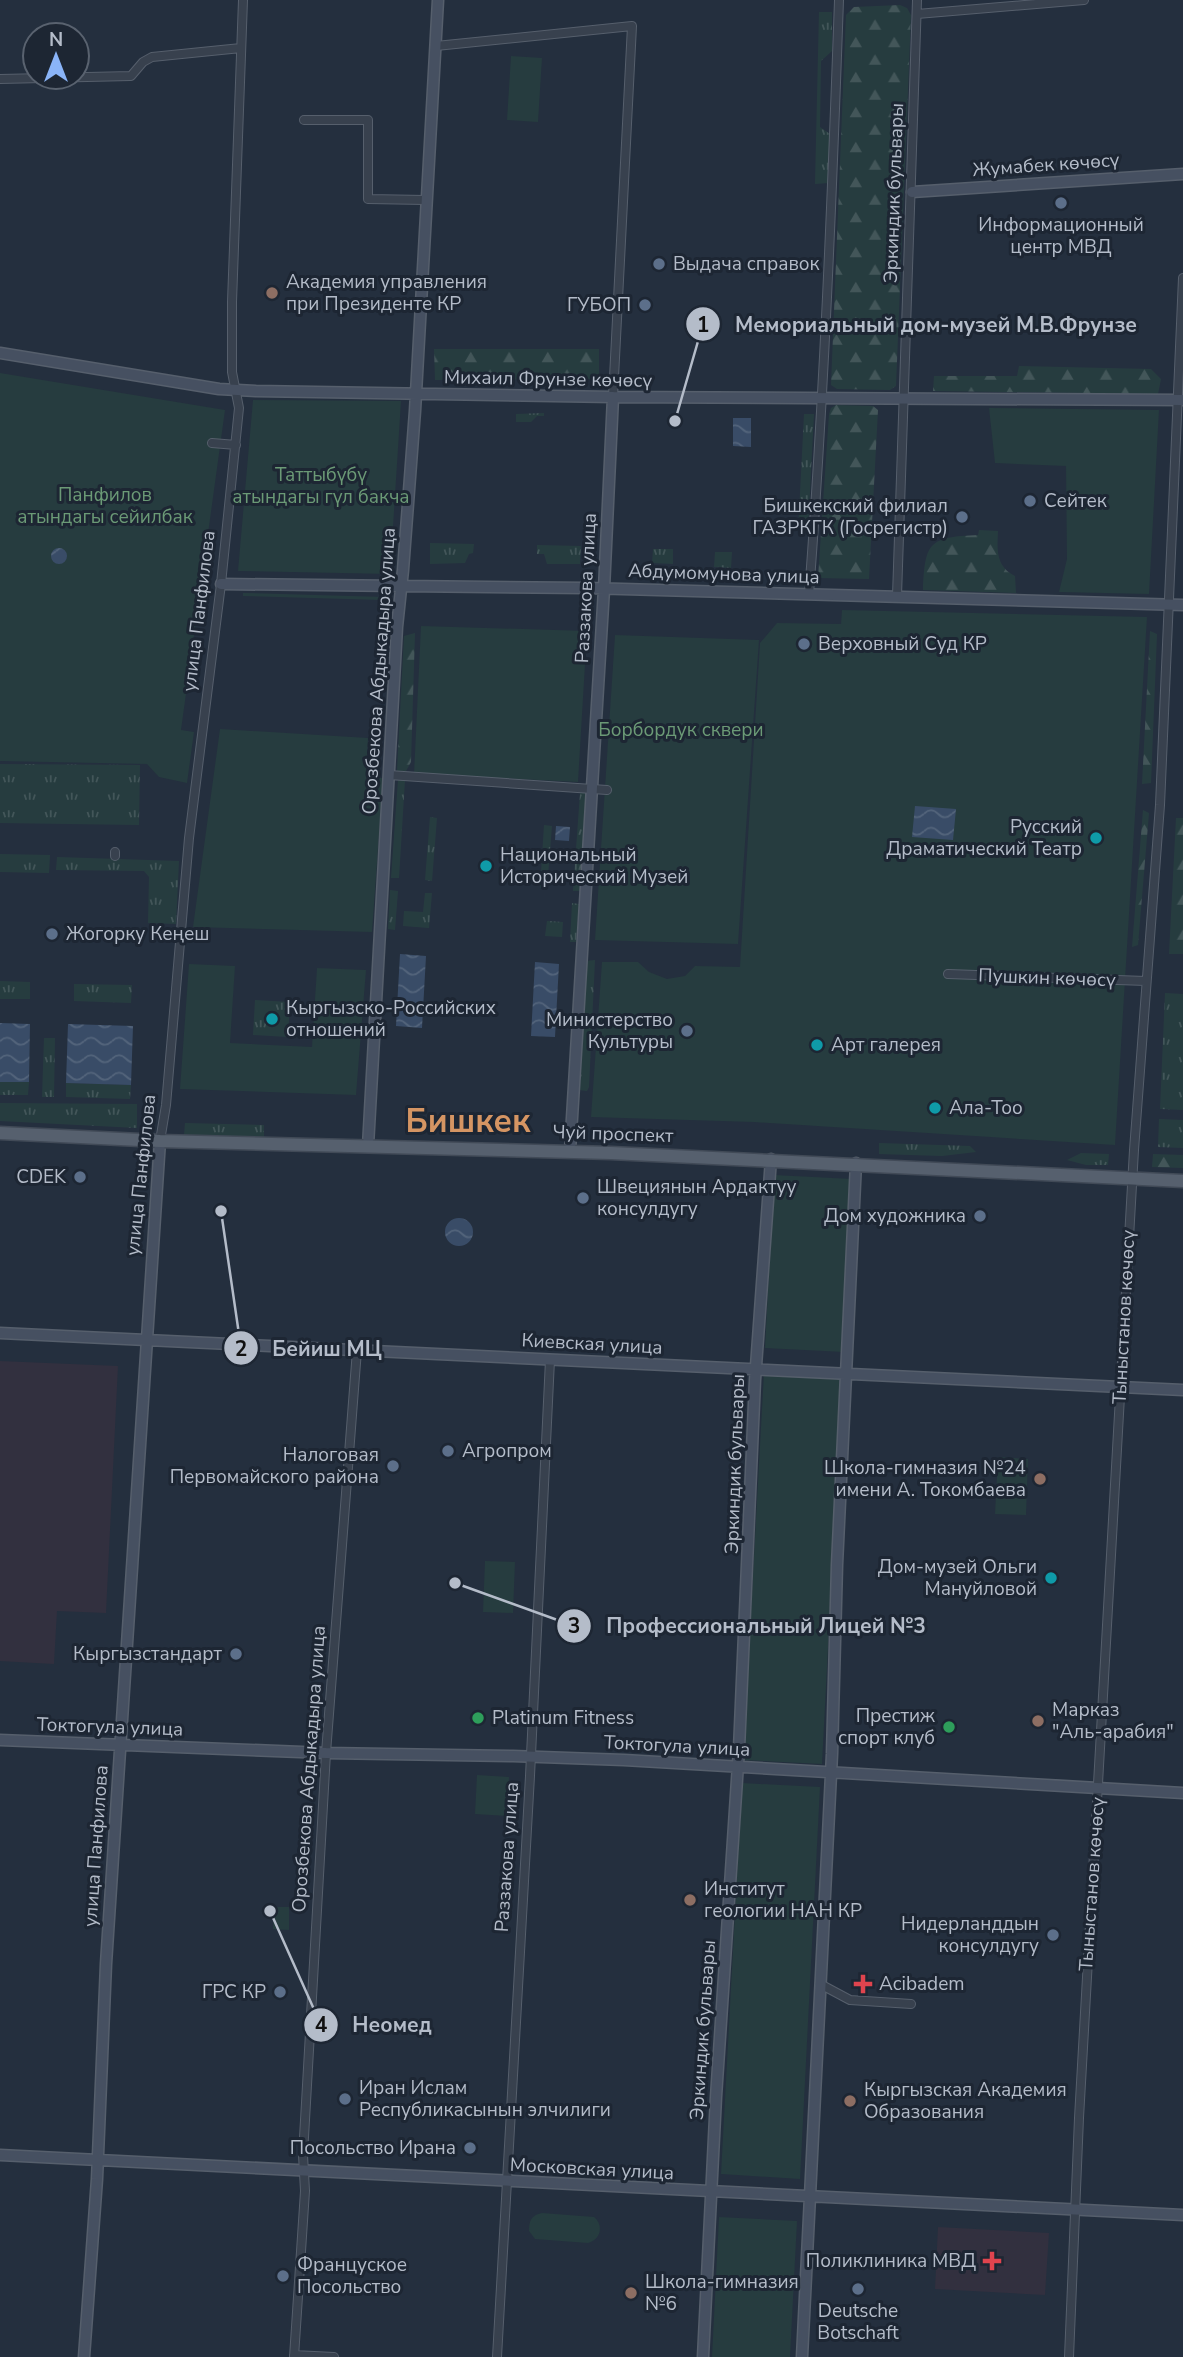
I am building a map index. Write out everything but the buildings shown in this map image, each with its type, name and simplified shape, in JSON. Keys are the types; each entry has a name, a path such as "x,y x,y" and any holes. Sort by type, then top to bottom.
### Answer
{"main road":[{"name":"Чуй проспект","path":"0,1133 160,1141 771,1159 1183,1181"}],"street":[{"name":"улица Панфилова","path":"84,2357 106,1964 160,1141 190,838 239,408 232,372 232,302 243,0"},
{"name":"Орозбекова Абдыкадыра улица","path":"368,1146 397,626 415,394 438,0"},
{"path":"809,594 823,398 839,0"},
{"name":"Эркиндик бульвары","path":"897,596 917,0"},
{"path":"917,14 1084,0"},
{"name":"Раззакова улица","path":"436,46 632,26 593,790 570,1151"},
{"path":"0,79 131,76 143,62 152,57 241,48"},
{"path":"304,120 368,120 368,199 425,200"},
{"name":"Жумабек көчөсү","path":"912,192 1183,174"},
{"name":"Тыныстанов көчөсү","path":"1069,2357 1132,1178 1160,805 1181,400 1183,278"},
{"name":"Михаил Фрунзе көчөсү","path":"0,353 236,390 613,397 1181,400"},
{"path":"212,443 236,445"},
{"name":"Абдумомунова улица","path":"221,584 604,589 1183,605"},
{"path":"389,775 607,790"},
{"name":"Пушкин көчөсү","path":"948,974 1146,981"},
{"name":"Эркиндик бульвары","path":"703,2357 738,1766 756,1369 771,1159"},
{"path":"802,2357 832,1772 837,1565 856,1163"},
{"name":"Киевская улица","path":"0,1333 1183,1390"},
{"name":"Орозбекова Абдыкадыра улица","path":"294,2356 305,2192 326,1753 357,1350"},
{"name":"Раззакова улица","path":"497,2357 531,1757 550,1360"},
{"name":"Токтогула улица","path":"0,1740 738,1766 1183,1793"},
{"path":"820,1984 850,2000 911,2004"},
{"name":"Московская улица","path":"0,2155 507,2183 1183,2215"},
{"path":"294,2356 334,2357"}],"shaded area":[{"path":"0,1361 118,1366 106,1613 57,1611 54,1664 0,1661"},
{"name":"Поликлиника МВД","path":"938,2227 1049,2233 1045,2295 935,2289"}],"green space":[{"path":"900,5 907,8 911,15 896,386 890,390 837,389 831,385 846,15 854,7"},
{"path":"819,12 832,12 832,51 821,61 820,127 830,134 828,183 815,184"},
{"path":"511,56 542,58 538,122 507,120"},
{"path":"882,229 899,230 897,262 881,262"},
{"path":"434,349 599,349 599,379 435,380"},
{"path":"1019,366 1151,369 1161,379 1158,394 933,391 934,376 1017,376"},
{"name":"Панфилов атындагы сейилбак","path":"0,373 225,410 181,730 194,732 187,783 159,777 147,764 0,761"},
{"name":"Таттыбүбү атындагы гүл бакча","path":"253,400 401,401 390,574 238,571"},
{"path":"836,405 873,406 878,410 869,579 818,578 829,414 831,408"},
{"path":"989,408 1159,410 1149,594 1059,592 1067,559 1066,466 995,463"},
{"path":"544,413 544,416 537,416 531,422 516,422 516,414"},
{"path":"804,414 814,414 808,530 798,533"},
{"path":"979,530 998,531 999,557 1004,568 1015,576 1016,593 923,590 928,552 933,545 949,538 978,535"},
{"path":"430,543 474,544 473,553 469,554 465,563 430,564"},
{"path":"537,545 581,546 580,564 547,564 544,554 537,554"},
{"path":"653,549 673,549 673,564 652,563"},
{"path":"715,552 732,552 731,568 714,567"},
{"path":"243,593 383,597 383,600 243,596"},
{"path":"842,610 1147,617 1115,1145 754,1122 591,1117 602,962 638,962 649,972 667,979 685,976 695,966 740,967 760,643 777,623 841,624"},
{"path":"421,626 587,631 578,782 414,774"},
{"path":"1150,631 1157,634 1151,783 1142,784"},
{"path":"415,633 411,762 406,771 397,771 404,636"},
{"name":"Борбордук сквери","path":"615,635 759,640 738,944 595,940"},
{"path":"220,729 368,738 366,777 383,778 372,932 193,927"},
{"path":"0,764 140,765 139,825 0,823"},
{"path":"398,780 405,780 399,878 391,878"},
{"path":"580,793 587,793 580,891 573,891"},
{"path":"1143,810 1149,813 1138,945 1132,947"},
{"path":"430,817 437,818 432,881 425,880"},
{"path":"1176,818 1183,818 1183,954 1169,954"},
{"path":"544,825 552,826 547,889 540,888"},
{"path":"0,854 50,855 49,873 0,872"},
{"path":"57,857 179,861 176,924 148,923 149,877 144,871 56,870"},
{"path":"390,890 398,891 395,930 388,929"},
{"path":"425,893 432,893 429,928 403,926 404,911 423,912"},
{"path":"572,903 579,904 576,942 570,942"},
{"path":"547,921 563,922 562,937 545,936"},
{"path":"595,960 587,1091 579,1090 586,961"},
{"path":"189,964 235,966 230,1043 312,1047 317,968 366,970 356,1095 180,1089"},
{"path":"0,981 30,982 30,999 0,999"},
{"path":"74,984 132,985 131,1003 74,1001"},
{"path":"1165,993 1183,994 1183,1110 1160,1109"},
{"path":"255,1000 290,1002 288,1037 253,1035"},
{"path":"44,1038 55,1038 54,1097 42,1097"},
{"path":"0,1082 29,1082 28,1095 0,1095"},
{"path":"66,1083 131,1085 130,1099 66,1097"},
{"path":"0,1103 137,1104 137,1128 0,1121"},
{"path":"1159,1119 1183,1120 1183,1148 1158,1147"},
{"path":"185,1123 264,1125 264,1137 184,1135"},
{"path":"879,1143 970,1146 976,1152 942,1156 879,1154"},
{"path":"1081,1153 1109,1154 1108,1165 1086,1165 1067,1160"},
{"path":"1153,1154 1183,1155 1183,1168 1152,1167"},
{"path":"774,1175 852,1179 844,1352 765,1348"},
{"path":"764,1372 842,1376 822,1764 743,1760"},
{"path":"998,1457 1028,1459 1026,1515 995,1514"},
{"path":"485,1561 515,1562 513,1613 483,1612"},
{"path":"477,1775 509,1777 507,1816 475,1814"},
{"path":"742,1783 820,1787 800,2179 721,2174"},
{"path":"274,1907 289,1907 289,1930 273,1929"},
{"path":"542,2213 594,2217 600,2232 596,2239 588,2243 535,2239 529,2231 530,2221 535,2215"},
{"path":"719,2217 797,2221 790,2357 712,2357"}],"water":[{"path":"733,418 751,418 751,447 733,446"},
{"path":"56,548 62,548 67,556 65,562 56,564 51,559 51,553"},
{"path":"915,806 956,809 953,840 912,837"},
{"path":"556,826 570,827 569,841 555,840"},
{"path":"400,954 426,956 422,1028 396,1026"},
{"path":"535,962 559,964 555,1037 531,1036"},
{"path":"0,1023 30,1024 29,1082 0,1082"},
{"path":"68,1024 133,1026 131,1085 66,1083"},
{"path":"459,1218 469,1222 473,1232 469,1242 459,1246 449,1242 445,1232 449,1222"}],"place":[{"name":"Информационный центр МВД","path":"1061,203"},
{"name":"Выдача справок","path":"659,264"},
{"name":"Академия управления при Президенте КР","path":"272,293"},
{"name":"ГУБОП","path":"645,305"},
{"name":"Мемориальный дом-музей М.В.Фрунзе","path":"675,421"},
{"name":"Сейтек","path":"1030,501"},
{"name":"Бишкекский филиал ГАЗРКГК (Госрегистр)","path":"962,517"},
{"name":"Верховный Суд КР","path":"804,644"},
{"name":"Русский Драматический Театр","path":"1096,838"},
{"name":"Национальный Исторический Музей","path":"486,866"},
{"name":"Жогорку Кеңеш","path":"52,934"},
{"name":"Кыргызско-Российских отношений","path":"272,1019"},
{"name":"Министерство Культуры","path":"687,1031"},
{"name":"Арт галерея","path":"817,1045"},
{"name":"Ала-Тоо","path":"935,1108"},
{"name":"CDEK","path":"80,1177"},
{"name":"Швециянын Ардактуу консулдугу","path":"583,1198"},
{"name":"Бейиш МЦ","path":"221,1211"},
{"name":"Дом художника","path":"980,1216"},
{"name":"Агропром","path":"448,1451"},
{"name":"Налоговая Первомайского района","path":"393,1466"},
{"name":"Школа-гимназия №24 имени А. Токомбаева","path":"1040,1479"},
{"name":"Дом-музей Ольги Мануйловой","path":"1051,1578"},
{"name":"Профессиональный Лицей №3","path":"455,1583"},
{"name":"Кыргызстандарт","path":"236,1654"},
{"name":"Platinum Fitness","path":"478,1718"},
{"name":"Марказ \"Аль-арабия\"","path":"1038,1721"},
{"name":"Престиж спорт клуб","path":"949,1727"},
{"name":"Институт геологии НАН КР","path":"690,1900"},
{"name":"Неомед","path":"270,1911"},
{"name":"Нидерланддын консулдугу","path":"1053,1935"},
{"name":"Acibadem","path":"863,1984"},
{"name":"ГРС КР","path":"280,1992"},
{"name":"Иран Ислам Республикасынын элчилиги","path":"345,2099"},
{"name":"Кыргызская Академия Образования","path":"850,2101"},
{"name":"Посольство Ирана","path":"470,2148"},
{"name":"Поликлиника МВД","path":"992,2261"},
{"name":"Француское Посольство","path":"283,2276"},
{"name":"Deutsche Botschaft","path":"858,2289"},
{"name":"Школа-гимназия №6","path":"631,2293"}],"district":[{"name":"Бишкек","path":"468,1121"}]}
